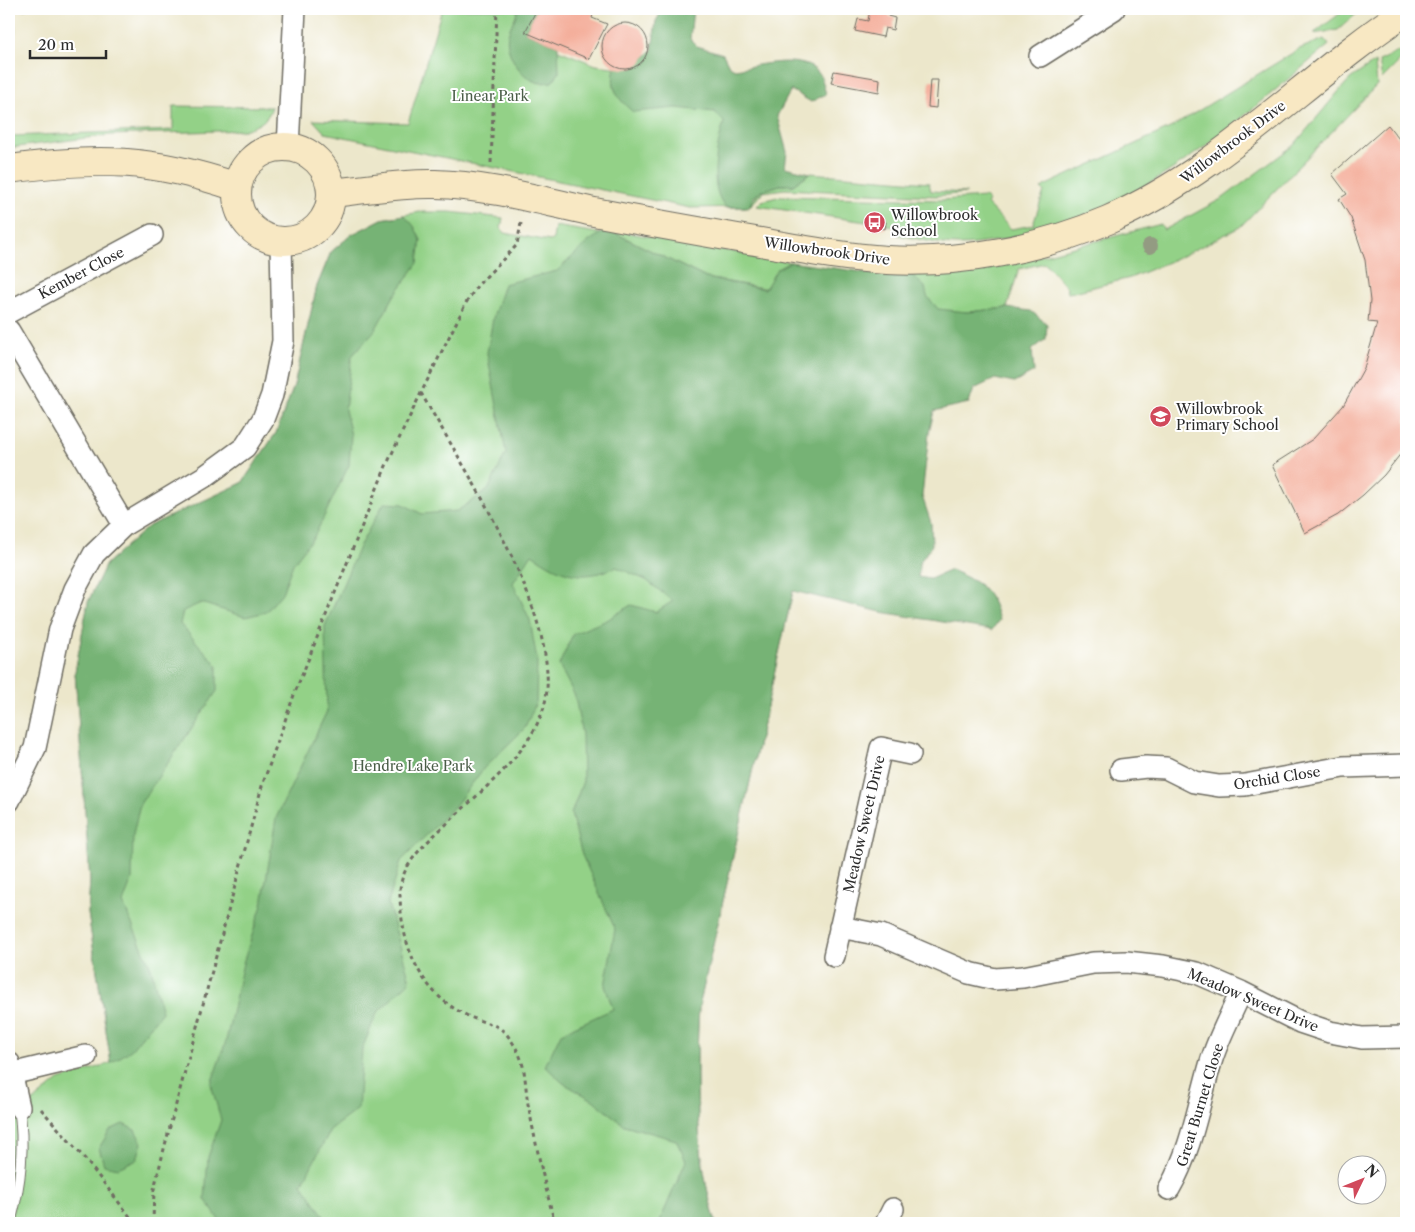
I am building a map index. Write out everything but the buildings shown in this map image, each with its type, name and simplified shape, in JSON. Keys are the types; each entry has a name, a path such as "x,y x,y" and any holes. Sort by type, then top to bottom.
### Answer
{"street":[{"path":"288,147 295,9"},
{"path":"1040,56 1114,9"},
{"name":"Willowbrook Drive","path":"331,192 445,185 483,190 662,224 860,258 917,260 971,256 1005,251 1076,232 1108,220 1174,186 1209,163 1342,58 1406,11"},
{"path":"288,147 301,150 313,157 325,173 331,192 328,208 316,227 296,239 281,241 266,238 252,230 240,210 237,187 241,174 249,162 260,153 274,148 288,147"},
{"path":"9,169 77,160 111,160 151,164 192,172 237,187"},
{"name":"Kember Close","path":"9,312 152,235"},
{"path":"9,801 36,748 60,629 75,589 94,554 124,525 204,477 245,447 263,419 272,394 283,341 281,241"},
{"path":"9,331 124,525"},
{"name":"Meadow Sweet Drive","path":"834,956 880,748 910,754"},
{"name":"Orchid Close","path":"1121,770 1146,767 1166,768 1194,782 1228,786 1278,780 1343,766 1406,765"},
{"name":"Meadow Sweet Drive","path":"840,927 881,935 969,973 995,979 1023,977 1093,964 1126,962 1163,966 1197,973 1241,992 1300,1022 1330,1032 1362,1038 1406,1037"},
{"name":"Great Burnet Close","path":"1169,1189 1182,1166 1193,1134 1212,1060 1241,992"},
{"path":"19,1107 10,1069 86,1056"}],"lane":[{"path":"10,1223 22,1166 23,1132 19,1107"}],"path":[{"path":"490,169 497,9"},
{"path":"153,1223 154,1189 165,1145 262,786 294,695 386,466 466,303 477,286 517,245 522,218"},
{"path":"421,393 518,569 538,623 545,655 547,683 543,709 521,751 423,846 407,867 400,888 402,933 420,975 437,996 468,1016 498,1026 519,1054 539,1160 555,1223"},
{"path":"10,1069 85,1159 135,1223"}],"green space":[{"path":"9,9 26,9 14,10 15,32 9,39"},
{"name":"Linear Park","path":"442,9 537,9 523,36 596,65 761,85 749,205 761,191 780,185 793,185 810,173 929,183 931,191 967,193 936,196 784,189 763,192 749,207 690,208 325,133 313,120 408,123"},
{"path":"518,9 537,9 525,32 558,46 559,73 552,82 538,83 530,79 519,69 511,56 507,41 508,34"},
{"path":"663,9 693,9 690,39 697,46 723,54 729,66 735,69 792,62 813,68 820,75 826,94 811,102 791,90 777,116 787,152 785,167 810,173 793,185 780,185 761,191 753,198 749,207 726,207 720,199 715,178 715,166 724,122 715,112 676,108 633,112 623,102 614,87 615,67 634,68 652,50 656,21"},
{"path":"1346,9 1362,9 1338,30 1313,34"},
{"path":"1324,39 1329,45 1259,104 1190,157 1154,181 1115,202 1074,219 1029,233 985,243 950,245 898,235 899,227 867,219 866,222 757,206 762,201 781,196 942,200 985,197 989,202 987,204 1011,229 1033,225 1044,191 1041,189 1044,186 1172,127 1299,49"},
{"path":"1406,48 1406,55 1382,79 1379,61"},
{"path":"1375,62 1377,85 1240,227 1178,258 1130,278 1074,292 1068,293 1066,290 1068,289 1045,263 1019,269 1007,308 967,312 928,312 837,301 706,278 607,229 824,268 878,274 947,272 1017,262 1161,224 1164,230 1223,198 1294,145 1350,79"},
{"path":"173,106 272,107 268,116 262,122 244,130 110,135 9,148 9,136 173,130"},
{"name":"Hendre Lake Park","path":"420,212 450,212 503,218 501,228 505,233 550,241 553,239 555,226 603,234 793,591 699,1007 697,1089 700,1144 709,1198 716,1223 9,1223 10,1120 59,1080 111,1063 88,913 90,880 75,672 88,602 106,564 149,526 242,483 276,433 294,386 317,286 331,252 351,235 382,219"},
{"path":"404,215 414,226 421,240 418,263 394,296 375,330 352,356 345,410 351,435 349,465 315,535 293,564 282,593 266,612 245,617 201,603 183,611 180,624 217,665 217,691 140,804 133,835 132,879 123,903 151,968 162,1012 131,1050 111,1063 88,913 90,880 75,672 88,602 106,564 149,526 242,483 276,433 294,386 317,286 331,252 351,235 382,219"},
{"path":"607,229 706,278 765,289 777,269 790,262 878,274 911,274 925,287 927,296 938,309 967,312 1007,308 1031,311 1047,324 1046,339 1032,350 1034,372 1014,383 995,379 974,389 969,403 934,411 929,433 922,496 931,523 932,545 920,562 918,577 930,579 951,570 977,583 988,593 999,620 992,630 881,612 793,591 699,1007 697,1089 700,1144 709,1198 716,1223 659,1223 686,1161 676,1140 624,1125 593,1100 563,1083 545,1066 561,1033 613,1009 605,986 615,929 582,855 571,814 583,781 582,735 575,696 559,665 573,634 607,620 631,605 656,612 673,601 646,580 616,567 593,574 573,574 553,567 532,554 513,583 530,620 537,661 536,703 525,728 484,768 455,806 401,861 388,903 410,981 377,1013 362,1049 358,1109 331,1129 302,1184 324,1216 322,1223 221,1223 205,1199 208,1157 221,1120 211,1084 226,1041 243,963 262,905 276,818 327,711 325,626 360,545 384,503 403,504 422,514 457,511 488,490 506,453 487,353 493,318 504,284 557,271 588,242"},
{"path":"123,1124 135,1130 142,1143 137,1159 118,1168 104,1165 99,1148 110,1130"}],"place":[{"name":"Willowbrook School","path":"875,223"},
{"name":"Willowbrook Primary School","path":"1160,417"}]}
